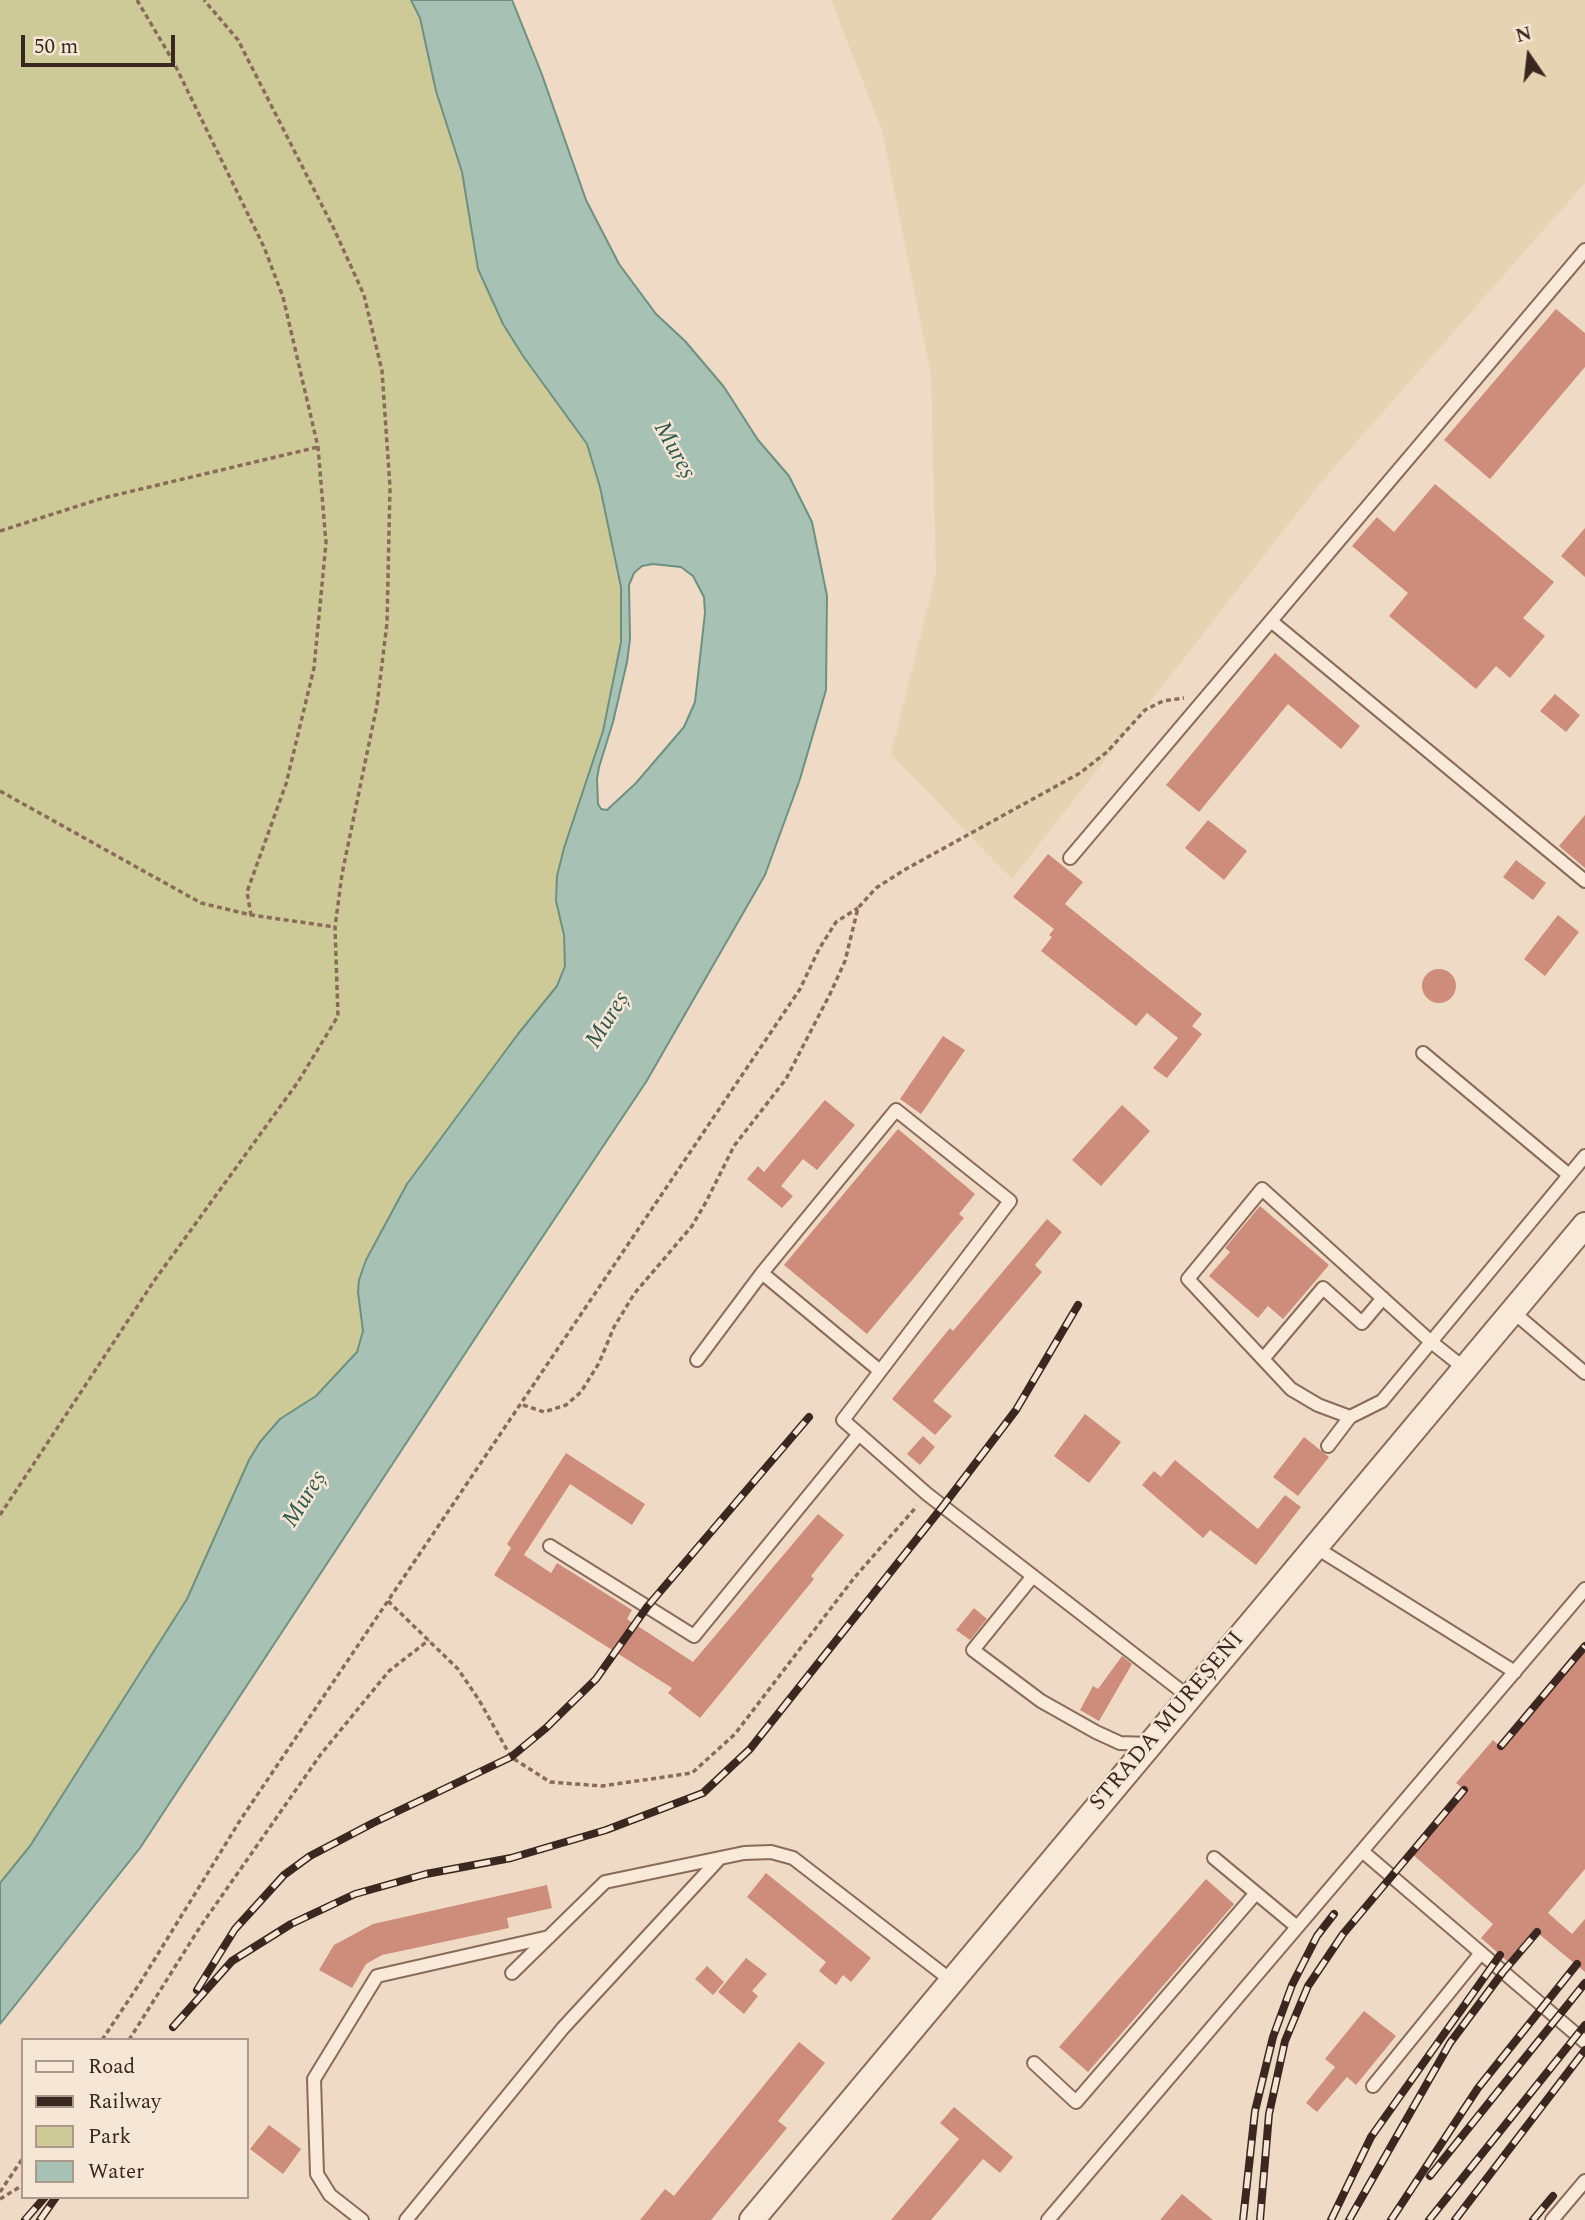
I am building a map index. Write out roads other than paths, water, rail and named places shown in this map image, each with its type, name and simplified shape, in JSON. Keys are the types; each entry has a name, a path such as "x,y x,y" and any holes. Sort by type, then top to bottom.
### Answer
{"street":[{"name":"STRADA MUREȘENI","path":"752,2220 1585,1225"}],"lane":[{"path":"1070,858 1585,250"},
{"path":"1271,621 1585,881"},
{"path":"1423,1054 1569,1175"},
{"path":"697,1360 762,1273 896,1110 1010,1201 843,1420 928,1494 1189,1697"},
{"path":"1328,1446 1350,1417 1382,1401 1585,1156"},
{"path":"1350,1417 1318,1405 1291,1389 1188,1279 1262,1189 1430,1341 1464,1368"},
{"path":"762,1273 880,1371"},
{"path":"1263,1359 1323,1288 1362,1323 1383,1298"},
{"path":"1512,1311 1585,1373"},
{"path":"550,1546 694,1636 859,1434"},
{"path":"1315,1547 1515,1672"},
{"path":"1033,1576 973,1650 1041,1701 1096,1732 1120,1743 1150,1744"},
{"path":"1048,2220 1585,1589"},
{"path":"1362,1851 1585,2042"},
{"path":"512,1973 605,1882 744,1853 771,1852 793,1858 953,1980"},
{"path":"406,2220 563,2028 720,1858"},
{"path":"1214,1858 1297,1927"},
{"path":"1034,2063 1076,2102 1256,1893"},
{"path":"362,2220 330,2195 317,2174 314,2079 377,1976 549,1937"},
{"path":"1373,2086 1481,1953"},
{"path":"1552,2220 1585,2181"}],"water":[{"name":"Mureș","path":"411,0 512,0 541,72 586,200 619,264 656,314 685,341 724,387 758,440 789,476 812,522 827,596 826,690 800,779 765,875 646,1082 140,1848 0,2024 0,1883 30,1846 187,1599 249,1460 260,1442 280,1419 316,1396 357,1352 363,1331 359,1280 366,1260 407,1184 518,1034 557,986 565,966 564,935 556,901 557,876 603,731 621,642 621,587 600,487 587,444 503,324 478,269 462,172 436,91 420,18","holes":["653,564 681,567 693,576 704,597 705,613 695,702 684,727 636,783 607,810 601,809 598,804 597,779 627,662 630,639 629,585 634,573 642,566"]}],"railway":[{"path":"173,2027 232,1961 291,1924 355,1894 426,1874 511,1858 606,1830 703,1793 750,1749 943,1506 1016,1410 1078,1305"},
{"path":"197,1990 235,1929 284,1875 310,1856 373,1823 511,1757 546,1728 596,1679 647,1607 809,1417"},
{"path":"1501,1746 1585,1646"},
{"path":"1260,2220 1269,2114 1285,2041 1308,1986 1343,1934 1464,1790"},
{"path":"1243,2220 1255,2111 1273,2037 1292,1985 1317,1936 1334,1914"},
{"path":"1349,2220 1450,2043 1537,1932"},
{"path":"1331,2220 1371,2137 1500,1955"},
{"path":"1391,2220 1478,2088 1577,1964"},
{"path":"1430,2176 1585,1983"},
{"path":"1429,2220 1585,2025"},
{"path":"1455,2220 1585,2050"},
{"path":"1533,2220 1553,2196"},
{"path":"25,2220 43,2199"},
{"path":"40,2220 55,2199"}]}
